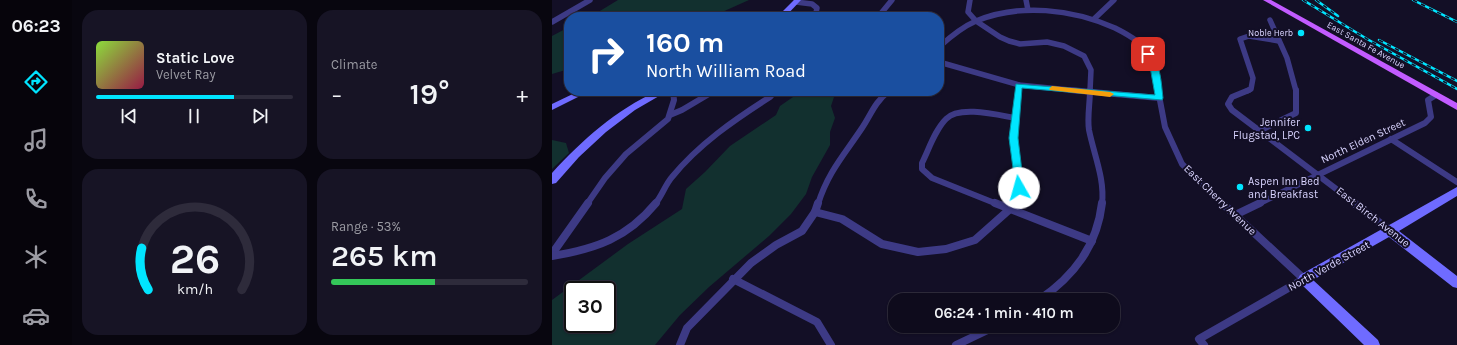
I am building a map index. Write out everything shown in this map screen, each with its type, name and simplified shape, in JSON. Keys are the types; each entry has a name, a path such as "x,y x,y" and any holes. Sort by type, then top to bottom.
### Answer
{"main road":[{"name":"East Santa Fe Avenue","path":"1266,0 1457,107"}],"street":[{"path":"571,12 590,0"},
{"path":"882,12 892,0"},
{"path":"970,0 968,12 976,21 1000,37 1020,44 1047,42 1064,46 1084,56 1091,70 1088,128 1094,157 1101,176 1103,196 1100,220 1092,241 1076,267 1049,293"},
{"path":"1026,0 1028,10"},
{"path":"1094,19 1113,0"},
{"path":"786,12 797,1 812,4 817,8 817,12"},
{"name":"East Cherry Avenue","path":"944,43 955,33 976,21 1001,14 1028,10 1047,10 1094,19 1131,36 1144,48 1153,60 1165,127 1172,146 1182,164 1374,345"},
{"path":"552,22 564,16"},
{"path":"1259,131 1296,113 1296,87 1287,58 1270,20"},
{"name":"East Birch Avenue","path":"1280,41 1249,36 1240,39 1253,78 1251,89 1232,97 1228,104 1232,110 1318,174 1457,283"},
{"path":"944,63 1019,85 1089,93 1159,98"},
{"path":"815,212 842,219 882,244 918,252 946,249 975,240 1010,209 1019,188 1014,138 1019,85"},
{"name":"North Elden Street","path":"1235,215 1420,126 1430,119 1431,117 1428,100 1436,95"},
{"path":"552,107 575,96"},
{"path":"552,180 564,166 645,96"},
{"path":"639,103 652,96"},
{"path":"552,256 605,178 626,154 664,123 670,115 674,96"},
{"path":"670,115 682,110 706,96"},
{"path":"552,256 579,252 612,241 637,225 656,204 671,179 693,154 724,128 771,96"},
{"path":"680,345 687,328 750,262 776,245 802,231 815,212 823,187 838,160 862,128 878,100 883,96"},
{"path":"1015,118 967,112 954,114 946,119 922,163 922,169 932,178 1092,241"},
{"path":"1391,139 1457,182"},
{"name":"North Verde Street","path":"1202,342 1304,279 1390,231 1457,191"},
{"path":"733,279 817,322 831,345"},
{"path":"956,345 981,333"}],"green space":[{"path":"618,0 749,0 722,12 598,12"},
{"path":"564,30 564,70 552,74 552,36"},
{"path":"794,96 834,96 831,106 835,118 830,132 830,145 812,177 806,194 791,214 769,236 709,287 680,315 655,345 552,345 552,300 564,291 564,333 616,333 616,281 578,281 628,244 682,209 686,189 730,146 776,115 780,106"},
{"path":"552,140 566,143 569,153 552,169"}],"railway":[{"path":"1303,0 1367,39 1457,89"},
{"path":"1316,0 1338,16"},
{"path":"1413,0 1457,22"},
{"path":"1379,40 1457,81"}],"slow traffic":[{"path":"1052,89 1110,94"}],"place":[{"name":"Noble Herb","path":"1301,33"},
{"name":"Jennifer Flugstad, LPC","path":"1308,128"},
{"name":"Aspen Inn Bed and Breakfast","path":"1240,187"}],"route":[{"path":"1019,188 1014,138 1019,85 1089,93 1159,98 1153,60 1148,54"}]}
